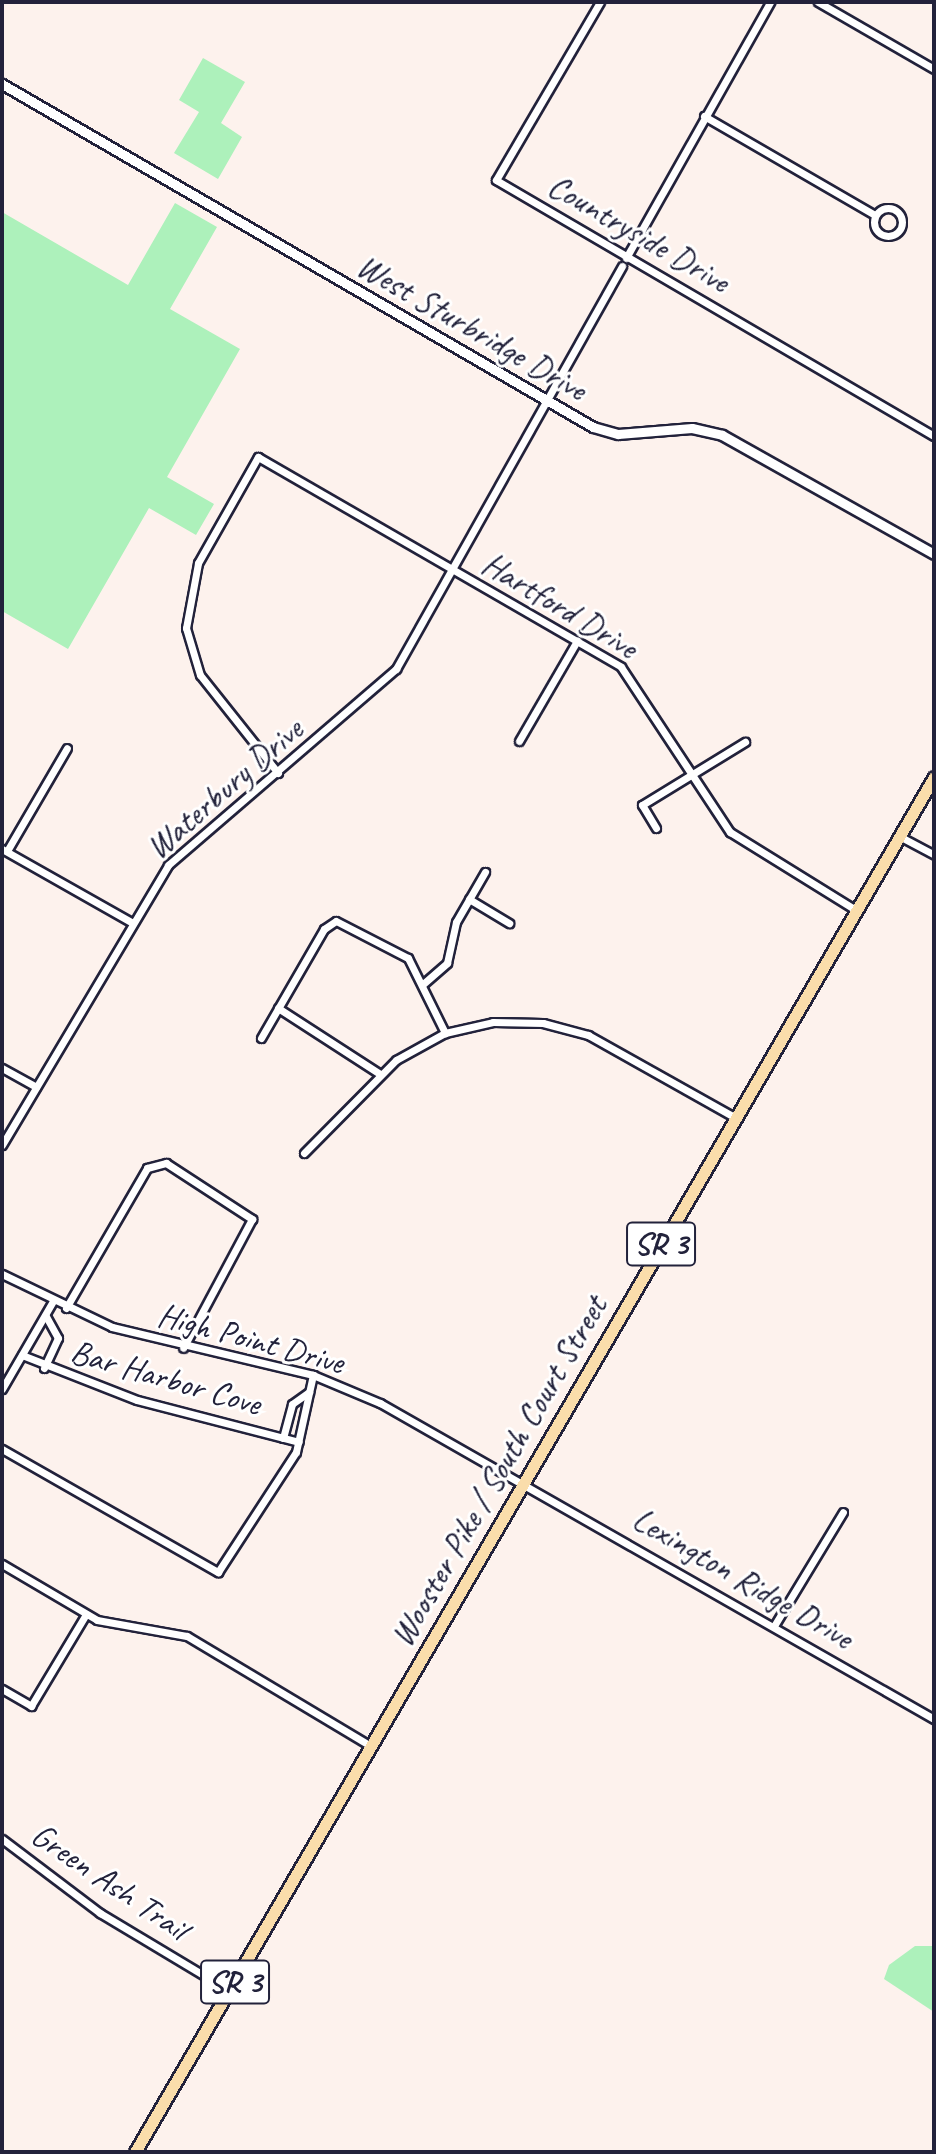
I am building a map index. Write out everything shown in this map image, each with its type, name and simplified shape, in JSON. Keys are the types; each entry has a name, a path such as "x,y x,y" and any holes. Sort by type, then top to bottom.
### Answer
{"main road":[{"name":"SR 3","path":"856,910 934,777"},
{"name":"Wooster Pike / South Court Street","path":"230,1991 856,910"},
{"name":"SR 3","path":"135,2152 230,1991"}],"street":[{"name":"Countryside Drive","path":"600,2 496,180 625,260 934,436"},
{"name":"Waterbury Drive","path":"2,1145 131,922 182,850 387,682 770,2"},
{"path":"818,2 934,69"},
{"name":"West Sturbridge Drive","path":"2,84 603,431 692,428 736,440 934,554"},
{"path":"704,116 875,215 882,234 901,228 897,210 875,215"},
{"name":"Hartford Drive","path":"278,773 200,675 186,628 198,563 258,457 577,641 631,676 741,841 856,910"},
{"path":"519,741 577,641"},
{"path":"656,828 642,805 745,742"},
{"path":"67,748 4,850 131,922"},
{"path":"899,836 934,855"},
{"path":"423,984 447,963 469,899 485,872"},
{"path":"469,899 509,923"},
{"path":"261,1038 326,925 336,921 403,954 423,984 445,1033"},
{"path":"278,1008 380,1074"},
{"path":"304,1153 380,1074 445,1033 503,1021 567,1028 736,1118"},
{"path":"2,1068 36,1087"},
{"path":"66,1308 147,1168 166,1163 252,1219 183,1348"},
{"name":"High Point Drive","path":"2,1274 66,1308 183,1348 313,1375 417,1421 526,1482"},
{"path":"2,1389 53,1301"},
{"path":"44,1368 58,1338 45,1315"},
{"name":"Bar Harbor Cove","path":"22,1355 44,1368 299,1442"},
{"path":"2,1449 218,1572 299,1442 313,1375"},
{"path":"283,1438 292,1404 309,1392"},
{"name":"Lexington Ridge Drive","path":"526,1482 934,1719"},
{"path":"774,1626 843,1512"},
{"path":"2,1564 86,1614 109,1624 176,1631 372,1747"},
{"path":"2,1689 31,1706 86,1614"},
{"name":"Green Ash Trail","path":"2,1839 100,1913 230,1991"}],"green space":[{"path":"203,58 245,82 221,123 242,137 218,179 174,153 199,112 179,100"},
{"path":"175,203 217,227 170,309 240,349 167,477 214,504 196,535 149,508 68,649 2,611 2,212 128,285"},
{"path":"915,1946 934,1946 934,2012 884,1979 889,1965"}]}
